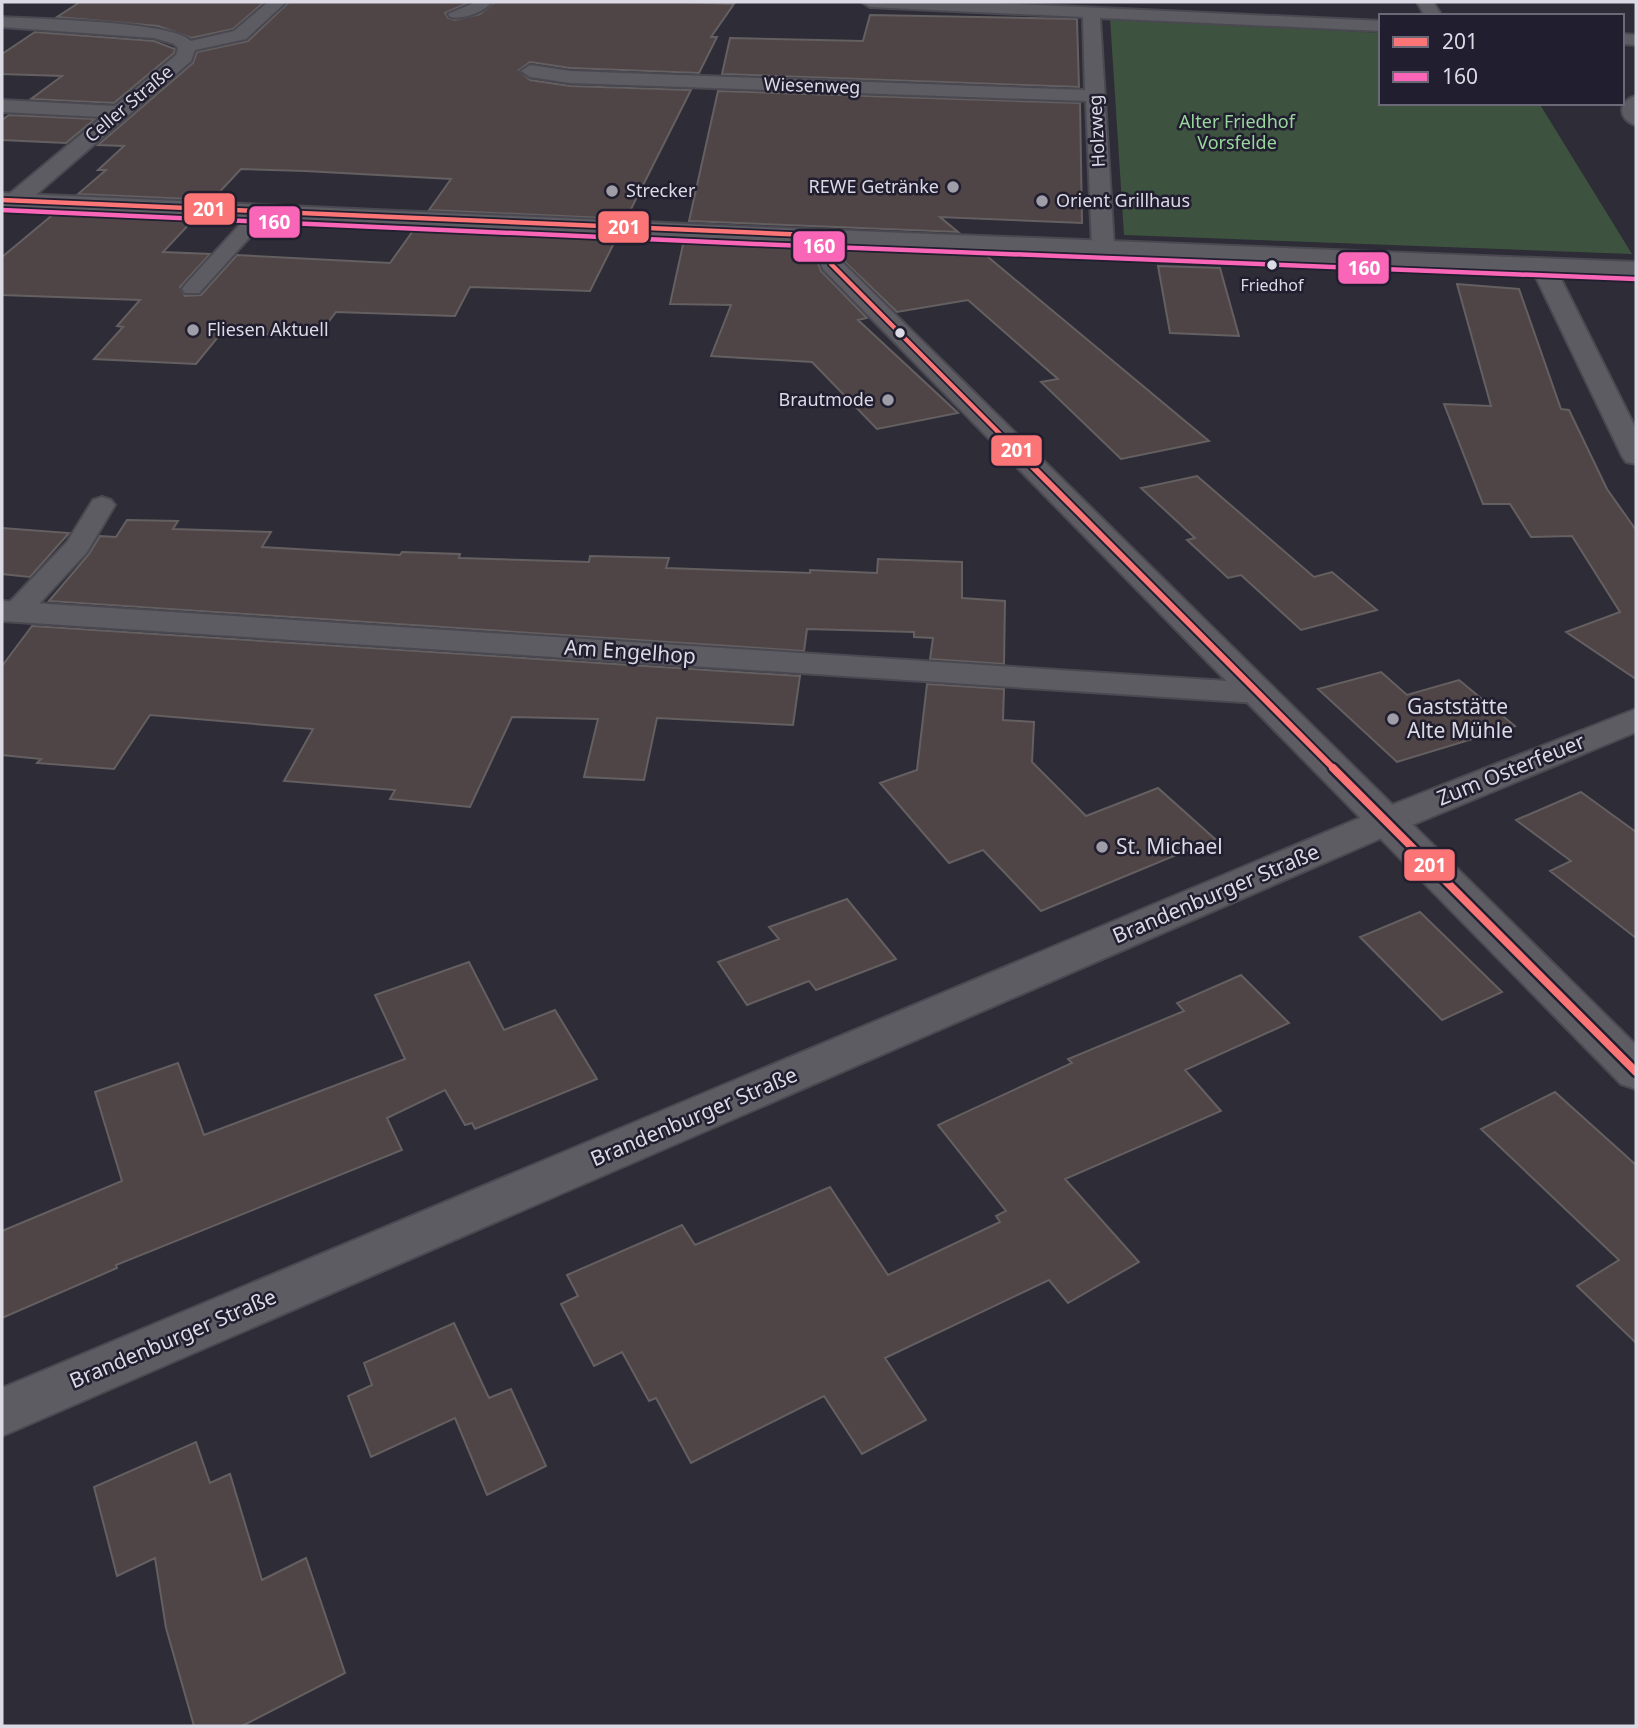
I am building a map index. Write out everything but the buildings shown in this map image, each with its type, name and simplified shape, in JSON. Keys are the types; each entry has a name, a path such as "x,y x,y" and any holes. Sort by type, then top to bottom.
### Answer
{"street":[{"path":"187,47 240,35 278,2"},
{"path":"870,2 1379,26"},
{"name":"Holzweg","path":"1091,14 1103,247"},
{"name":"Celler Straße","path":"2,22 155,33 180,40 187,47 185,57 9,200"},
{"name":"Wiesenweg","path":"530,71 570,77 1095,96"},
{"path":"1636,102 1632,106 1632,117 1636,119"},
{"path":"2,106 119,112"},
{"path":"9,200 261,213 1636,269"},
{"path":"831,236 827,249 831,264 1636,1072"},
{"path":"1543,267 1636,456"},
{"name":"Am Engelhop","path":"9,612 1258,694"},
{"name":"Zum Osterfeuer","path":"1387,821 1636,720"},
{"name":"Brandenburger Straße","path":"2,1412 1387,821"}],"lane":[{"path":"455,14 479,7 485,2"},
{"path":"192,289 261,213"},
{"path":"9,612 78,546 102,505"}],"green space":[{"name":"Alter Friedhof Vorsfelde","path":"1110,18 1379,33 1379,105 1540,105 1632,254 1124,235"}],"transit line":[{"name":"201","path":"2,200 831,236"},
{"name":"160","path":"2,210 755,244 1636,279"},
{"name":"201","path":"831,236 827,249 831,264 1636,1072"}],"place":[{"name":"REWE Getränke","path":"953,187"},
{"name":"Strecker","path":"612,191"},
{"name":"Orient Grillhaus","path":"1042,201"},
{"name":"Friedhof","path":"1272,265"},
{"name":"Fliesen Aktuell","path":"193,330"},
{"name":"Brautmode","path":"888,400"},
{"name":"Gaststätte Alte Mühle","path":"1393,719"},
{"name":"St. Michael","path":"1102,847"}]}
